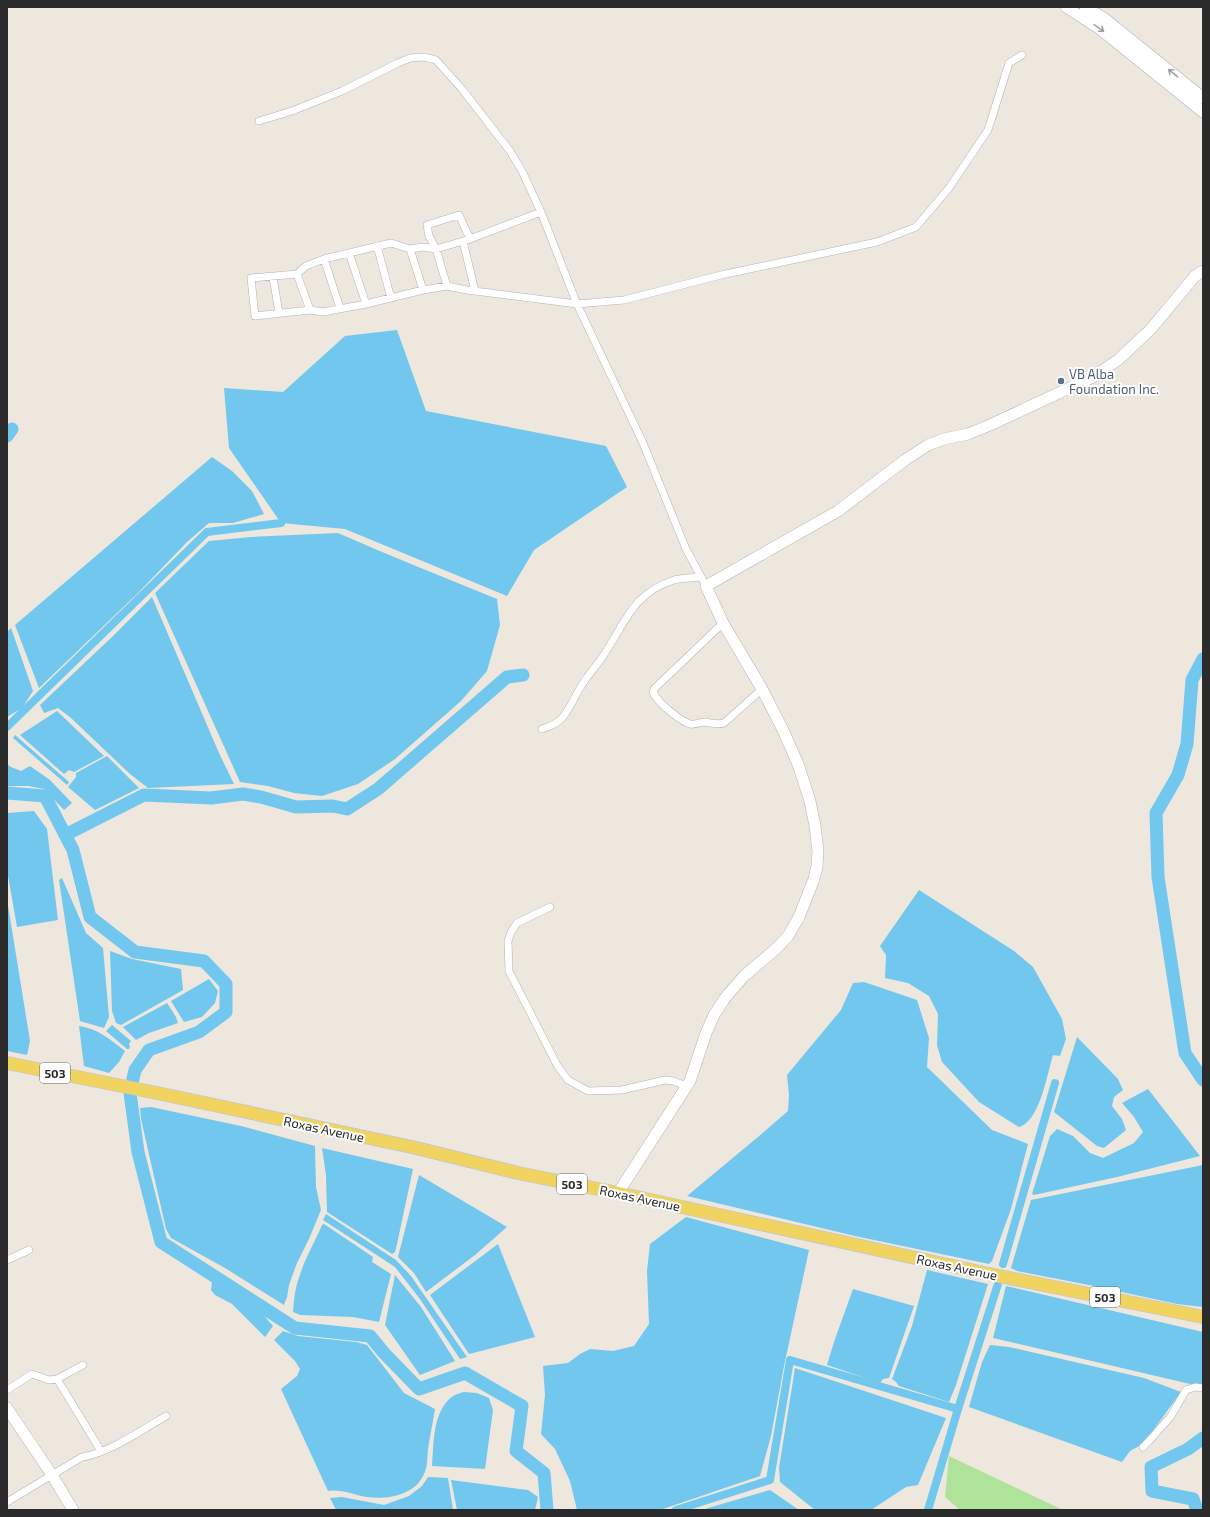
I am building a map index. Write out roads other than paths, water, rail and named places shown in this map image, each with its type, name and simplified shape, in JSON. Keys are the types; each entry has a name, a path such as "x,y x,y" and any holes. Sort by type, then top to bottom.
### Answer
{"main road":[{"name":"Roxas Avenue","path":"7,1063 412,1147 518,1173 618,1193 989,1274 1203,1317"}],"street":[{"path":"1066,7 1100,29 1203,112"},
{"path":"1085,7 1105,19 1203,98"},
{"path":"541,212 466,240 436,249 423,247 410,249 391,243 324,259 306,266 297,274 251,278 255,316 310,310 323,312 366,304 422,290 447,286 577,304 624,300 721,275 877,242 916,227 949,188 988,130 1009,63 1022,55"},
{"path":"259,121 292,111 342,91 410,58 424,57 436,60 462,89 510,151 522,171 541,212 577,304 643,443 686,549 723,623 762,689 782,728 801,772 810,801 818,852 814,879 799,917 788,936 778,947 735,985 725,998 714,1015 706,1033 695,1069 687,1086 618,1193"},
{"path":"447,286 436,249 429,236 427,225 460,215 475,291"},
{"path":"377,246 391,298"},
{"path":"410,249 422,290"},
{"path":"349,253 366,304"},
{"path":"324,259 340,308"},
{"path":"542,729 562,719 583,682 603,656 623,621 637,602 651,591 675,580 703,582 838,512 905,460 928,445 944,439 968,434 990,425 1091,378 1118,360 1151,329 1195,276 1203,270"},
{"path":"297,274 310,310"},
{"path":"273,277 279,313"},
{"path":"723,623 654,689 653,693 656,698 676,715 689,723 693,724 705,722 718,724 724,723 762,689"},
{"path":"550,907 517,923 511,932 508,941 509,971 557,1065 568,1080 588,1091 622,1090 665,1080 687,1086"},
{"path":"7,1260 29,1250"},
{"path":"7,1390 32,1374 50,1380 57,1379 83,1365"},
{"path":"57,1379 102,1451"},
{"path":"1143,1446 1171,1416 1186,1390 1195,1387 1203,1388"},
{"path":"7,1408 11,1422 52,1475 73,1510"},
{"path":"7,1502 82,1457 91,1456 125,1440 166,1416"}],"water":[{"path":"397,330 426,411 606,446 627,487 534,550 507,596 345,529 281,523 229,448 224,388 283,392 345,336"},
{"path":"212,457 232,471 252,491 264,514 233,523 209,523 187,542 138,593 39,688 15,625"},
{"path":"338,533 497,599 500,625 487,671 461,701 395,759 358,784 322,796 294,793 268,786 240,782 155,593 209,541 251,537"},
{"path":"152,597 219,753 234,784 148,788 130,774 71,718 58,708 44,713 40,705"},
{"path":"11,628 33,691 22,708 7,717 7,632"},
{"path":"57,711 104,756 74,772 69,770 64,774 20,735"},
{"path":"15,735 69,782 67,785 13,738"},
{"path":"107,756 139,788 95,810 68,787 76,777 76,773"},
{"path":"7,764 21,771 30,766 50,780 72,803 64,810 44,789 28,786 7,786"},
{"path":"34,811 47,829 58,920 17,927 7,870 7,813"},
{"path":"62,878 86,933 103,948 109,1017 104,1028 80,1021 59,880"},
{"path":"919,890 1014,951 1033,967 1062,1019 1066,1039 1060,1056 1053,1055 1042,1096 1037,1107 1026,1123 1019,1127 979,1102 942,1062 937,1045 938,1014 929,996 908,983 885,978 886,955 880,946"},
{"path":"7,899 30,1041 27,1055 7,1051"},
{"path":"110,951 132,959 181,969 183,990 121,1025 116,1023 112,1011"},
{"path":"209,979 218,991 215,1003 202,1017 184,1022 171,1001"},
{"path":"864,982 917,1000 929,1038 927,1067 992,1130 1028,1144 1011,1209 992,1261 989,1264 855,1236 687,1196 788,1111 789,1095 787,1075 841,1010 853,983"},
{"path":"167,1003 178,1023 149,1033 136,1040 123,1027"},
{"path":"112,1025 131,1041 129,1044 129,1049 127,1049 106,1031"},
{"path":"79,1026 98,1032 125,1051 119,1062 109,1073 84,1066"},
{"path":"1077,1037 1118,1079 1123,1090 1114,1097 1112,1106 1122,1119 1126,1130 1104,1148 1097,1146 1054,1112"},
{"path":"1148,1089 1200,1156 1117,1177 1034,1195 1032,1194 1050,1136 1057,1129 1073,1136 1090,1153 1103,1158 1134,1143 1143,1132 1134,1117 1122,1103"},
{"path":"151,1107 241,1126 315,1146 316,1187 321,1210 297,1263 284,1305 225,1268 171,1238 166,1229 141,1119 140,1108"},
{"path":"322,1148 413,1169 395,1252 392,1254 327,1212 326,1175"},
{"path":"1203,1165 1203,1307 1177,1304 1017,1271 1011,1268 1031,1200"},
{"path":"419,1175 507,1227 475,1255 426,1292 414,1273 398,1257"},
{"path":"326,1214 396,1260 411,1276 467,1357 460,1359 420,1299 395,1267 323,1220"},
{"path":"686,1217 809,1250 784,1366 771,1436 760,1476 660,1510 577,1510 570,1481 555,1449 541,1434 545,1395 543,1366 568,1363 590,1349 613,1351 634,1346 649,1324 647,1271 650,1244"},
{"path":"324,1224 373,1257 372,1262 391,1274 379,1322 353,1317 300,1315 293,1312 298,1280 307,1256 322,1225"},
{"path":"498,1244 535,1337 469,1354 430,1295"},
{"path":"927,1270 988,1284 956,1385 949,1402 899,1386 892,1379 912,1326"},
{"path":"395,1275 421,1307 455,1361 420,1375 385,1325"},
{"path":"212,1282 261,1312 273,1326 265,1337 232,1304 215,1295 211,1290"},
{"path":"1006,1286 1203,1332 1203,1387 993,1338"},
{"path":"853,1289 914,1306 889,1378 883,1379 880,1383 827,1365"},
{"path":"283,1331 298,1336 356,1342 367,1345 404,1393 435,1409 426,1469 419,1482 413,1488 399,1495 383,1498 367,1497 343,1491 328,1491 281,1389 297,1376 300,1369 295,1361 274,1340"},
{"path":"990,1345 1009,1347 1144,1378 1181,1392 1152,1432 1139,1446 1130,1451 1122,1462 969,1407 982,1362"},
{"path":"795,1368 946,1418 918,1485 906,1487 871,1510 815,1510 780,1482 779,1468"},
{"path":"464,1392 477,1393 489,1398 493,1410 485,1469 432,1466 435,1428 441,1410 446,1402 453,1396"},
{"path":"428,1477 448,1478 453,1510 336,1510 330,1498 342,1497 384,1505 409,1496 422,1486"},
{"path":"451,1480 528,1490 538,1497 535,1510 457,1510"},
{"path":"770,1490 799,1510 703,1510 708,1508"}],"waterway":[{"path":"7,436 12,429"},
{"path":"7,727 207,532 281,523"},
{"path":"1203,659 1192,680 1187,744 1178,775 1156,813 1158,877 1185,1053 1203,1080"},
{"path":"65,835 144,795 211,798 243,794 261,797 296,807 333,806 347,809 378,789 507,677 523,675"},
{"path":"7,793 45,796 73,850 90,917 135,952 204,961 226,984 226,1012 199,1032 149,1050 135,1070 132,1083"},
{"path":"1003,1264 1055,1083"},
{"path":"130,1093 138,1152 161,1242 295,1328 370,1336 384,1353 419,1389 465,1373 522,1406 516,1451 544,1473 547,1510"},
{"path":"928,1510 958,1409 998,1284"},
{"path":"676,1510 770,1480 790,1360 958,1409"},
{"path":"1197,1510 1193,1499 1152,1491 1151,1467 1188,1449 1203,1438"}],"place":[{"name":"VB Alba Foundation Inc.","path":"1061,381"}]}
